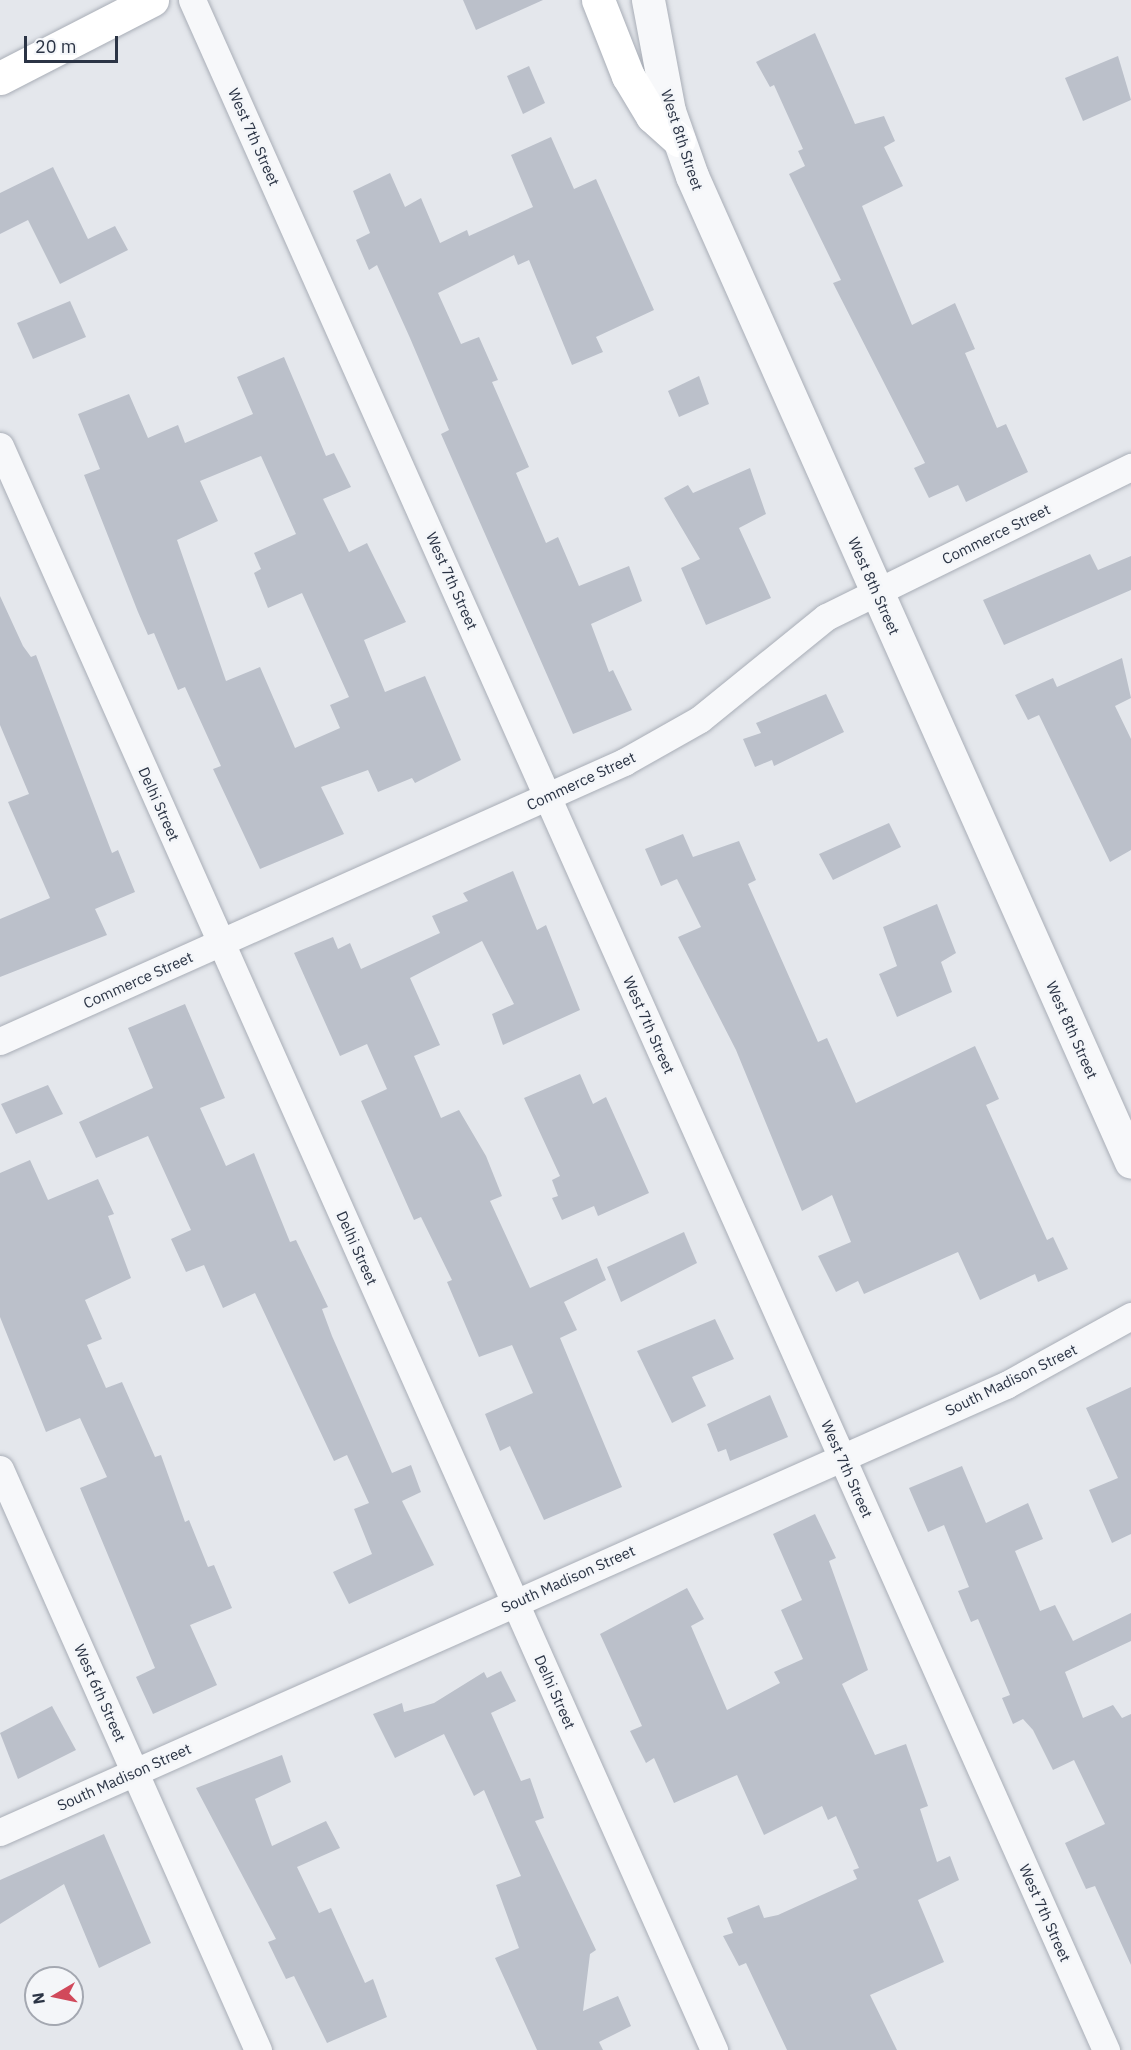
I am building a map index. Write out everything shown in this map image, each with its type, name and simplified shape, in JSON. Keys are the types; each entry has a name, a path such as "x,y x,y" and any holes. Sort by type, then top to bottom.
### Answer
{"main road":[{"path":"0,78 152,0"},
{"path":"597,0 628,75 652,116 679,140"}],"street":[{"name":"West 7th Street","path":"192,0 1106,2050"},
{"name":"West 8th Street","path":"648,0 679,140 1131,1162"},
{"name":"Delhi Street","path":"0,446 714,2050"},
{"name":"Commerce Street","path":"0,1041 548,797 700,719 814,625 1131,467"},
{"name":"South Madison Street","path":"0,1832 1060,1359 1131,1316"},
{"name":"West 6th Street","path":"0,1468 258,2050"}],"building":[{"path":"463,0 543,0 476,30"},
{"path":"815,33 855,124 884,116 895,141 884,147 903,186 862,206 912,325 955,303 975,349 965,353 997,428 1006,424 1028,472 966,502 958,485 929,498 914,468 925,463 833,283 841,280 789,174 805,166 798,151 803,149 774,85 770,87 756,62"},
{"path":"1118,56 1131,100 1083,121 1065,78"},
{"path":"529,66 545,103 523,114 507,76"},
{"path":"551,137 574,189 596,179 654,310 596,337 603,352 572,365 529,260 518,265 514,255 438,293 461,344 479,337 498,380 492,382 529,467 516,473 546,543 558,537 579,586 629,566 642,601 591,624 609,672 613,670 632,710 573,734 441,434 449,430 410,338 377,265 369,270 356,240 370,233 353,191 390,173 405,207 421,198 440,243 467,230 469,236 533,207 511,155"},
{"path":"53,167 88,239 115,226 128,250 60,284 28,220 0,234 0,193"},
{"path":"70,301 86,337 33,359 17,323"},
{"path":"284,357 326,456 334,453 351,487 323,499 349,552 367,543 406,622 364,640 385,692 425,676 461,760 415,783 412,778 378,792 368,770 321,787 344,834 260,869 213,769 221,766 185,687 178,690 154,633 148,635 138,612 84,475 100,469 78,414 129,394 148,438 178,425 185,443 253,414 237,377","holes":["261,456 296,534 254,553 261,569 254,573 268,608 302,593 349,697 330,705 340,728 295,748 260,667 226,681 177,540 218,521 200,481"]},
{"path":"699,376 709,404 679,417 668,391"},
{"path":"750,468 766,514 739,528 771,598 706,625 681,568 700,559 664,498 688,485 693,493"},
{"path":"1090,554 1098,570 1131,556 1131,590 1004,645 983,600"},
{"path":"0,596 23,646 31,657 36,655 112,853 118,850 135,892 95,909 107,935 0,977 0,919 50,898 8,802 29,794 0,725"},
{"path":"1122,658 1131,698 1115,706 1131,739 1131,850 1110,862 1039,715 1028,720 1015,695 1053,678 1057,687"},
{"path":"826,694 844,732 774,766 772,760 755,767 743,739 761,733 756,723"},
{"path":"889,823 901,847 833,880 819,854"},
{"path":"683,834 693,857 739,841 756,880 748,884 818,1042 827,1038 856,1103 975,1046 999,1099 986,1105 1047,1240 1053,1237 1068,1269 1038,1282 1035,1274 980,1300 958,1252 864,1294 858,1281 836,1292 818,1256 851,1242 832,1195 802,1211 736,1050 678,937 701,927 677,879 661,886 645,849"},
{"path":"513,871 537,930 546,925 580,1010 503,1045 492,1014 514,1004 482,941 410,978 440,1045 414,1056 441,1118 459,1110 486,1156 502,1196 490,1201 530,1288 597,1258 606,1280 564,1302 577,1330 560,1338 622,1487 544,1520 510,1446 500,1451 485,1414 533,1393 512,1345 479,1357 447,1282 452,1280 421,1217 414,1220 361,1101 387,1089 367,1044 340,1056 294,953 333,937 338,949 350,943 361,969 440,933 432,916 468,901 463,893"},
{"path":"937,904 956,953 941,962 952,992 897,1017 879,974 897,966 883,927"},
{"path":"185,1004 225,1098 200,1108 226,1166 254,1153 290,1242 296,1240 328,1307 322,1309 332,1336 392,1473 411,1465 421,1492 402,1501 434,1565 349,1604 333,1572 372,1554 354,1509 369,1503 347,1455 334,1461 255,1293 223,1308 204,1265 186,1272 171,1239 191,1230 148,1136 96,1158 79,1122 153,1088 128,1028"},
{"path":"580,1074 593,1104 606,1097 649,1193 598,1216 594,1206 562,1220 552,1198 558,1196 552,1180 560,1176 524,1098"},
{"path":"48,1085 63,1114 16,1134 1,1104"},
{"path":"30,1160 48,1200 98,1179 114,1214 108,1216 131,1278 85,1300 102,1339 87,1345 106,1388 122,1382 155,1457 161,1455 185,1522 189,1520 208,1567 214,1565 232,1608 190,1625 217,1685 153,1714 136,1677 155,1668 80,1488 107,1477 80,1418 46,1432 0,1317 0,1173"},
{"path":"684,1232 697,1263 621,1302 607,1267"},
{"path":"715,1319 734,1359 692,1377 706,1406 672,1423 637,1351"},
{"path":"1131,1387 1131,1534 1112,1543 1089,1490 1118,1478 1086,1408"},
{"path":"770,1395 788,1437 730,1461 726,1449 718,1452 707,1424"},
{"path":"962,1466 986,1523 1028,1503 1043,1539 1015,1551 1040,1611 1055,1605 1073,1641 1131,1613 1131,1641 1065,1672 1083,1718 1113,1705 1122,1718 1131,1714 1131,1965 1095,1886 1086,1889 1065,1843 1105,1824 1074,1760 1053,1770 1033,1730 1023,1719 1013,1724 1002,1698 1010,1695 978,1619 971,1622 958,1591 969,1587 944,1525 928,1532 909,1488"},
{"path":"815,1514 836,1558 829,1561 868,1670 842,1684 875,1755 906,1744 928,1806 920,1809 937,1862 950,1856 959,1880 918,1900 944,1962 870,1995 897,2050 787,2050 746,1963 739,1966 723,1936 733,1933 727,1918 759,1905 764,1918 778,1915 857,1879 853,1870 859,1868 836,1816 828,1820 822,1806 764,1835 737,1775 674,1803 654,1758 646,1763 630,1731 642,1726 600,1634 687,1588 704,1619 691,1626 727,1710 780,1683 774,1672 803,1659 781,1610 802,1600 773,1534"},
{"path":"501,1671 516,1701 491,1713 521,1781 530,1778 544,1818 535,1821 596,1950 590,1954 583,2011 618,1996 631,2026 599,2042 603,2050 537,2050 495,1958 519,1948 496,1885 521,1876 484,1790 474,1796 444,1734 395,1758 373,1714 402,1703 404,1712 434,1703 484,1672 487,1678"},
{"path":"52,1706 76,1750 18,1779 0,1733"},
{"path":"282,1755 291,1782 255,1799 272,1846 326,1821 340,1848 297,1867 319,1913 331,1908 365,1983 373,1979 387,2017 327,2043 294,1976 286,1979 268,1942 276,1939 196,1788"},
{"path":"104,1834 151,1943 99,1968 64,1884 0,1924 0,1880"}]}
